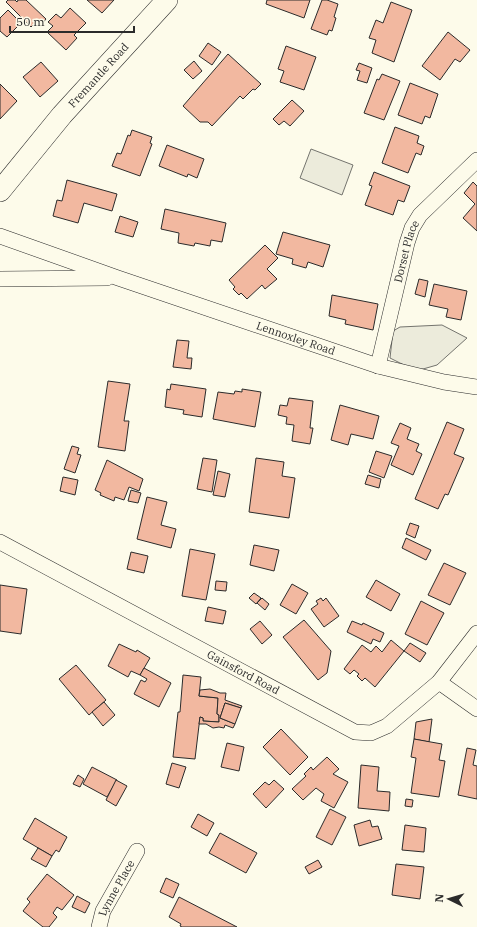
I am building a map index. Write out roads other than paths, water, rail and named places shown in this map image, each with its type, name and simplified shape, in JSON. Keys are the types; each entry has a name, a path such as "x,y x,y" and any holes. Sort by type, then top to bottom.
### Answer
{"street":[{"name":"Fremantle Road","path":"0,191 62,115 167,0"},
{"name":"Fremantle Road","path":"0,173 62,115"},
{"name":"Dorset Place","path":"378,366 407,243 412,228 420,215 477,160"},
{"name":"Lennoxley Road","path":"0,236 118,278 378,366 444,382 477,387"},
{"name":"Lennoxley Road","path":"0,279 118,278"},
{"name":"Gainsford Road","path":"0,542 355,732 371,733 388,726 439,682 477,633"},
{"path":"439,682 477,709"},
{"name":"Lynne Place","path":"99,927 104,912 137,851"}]}
